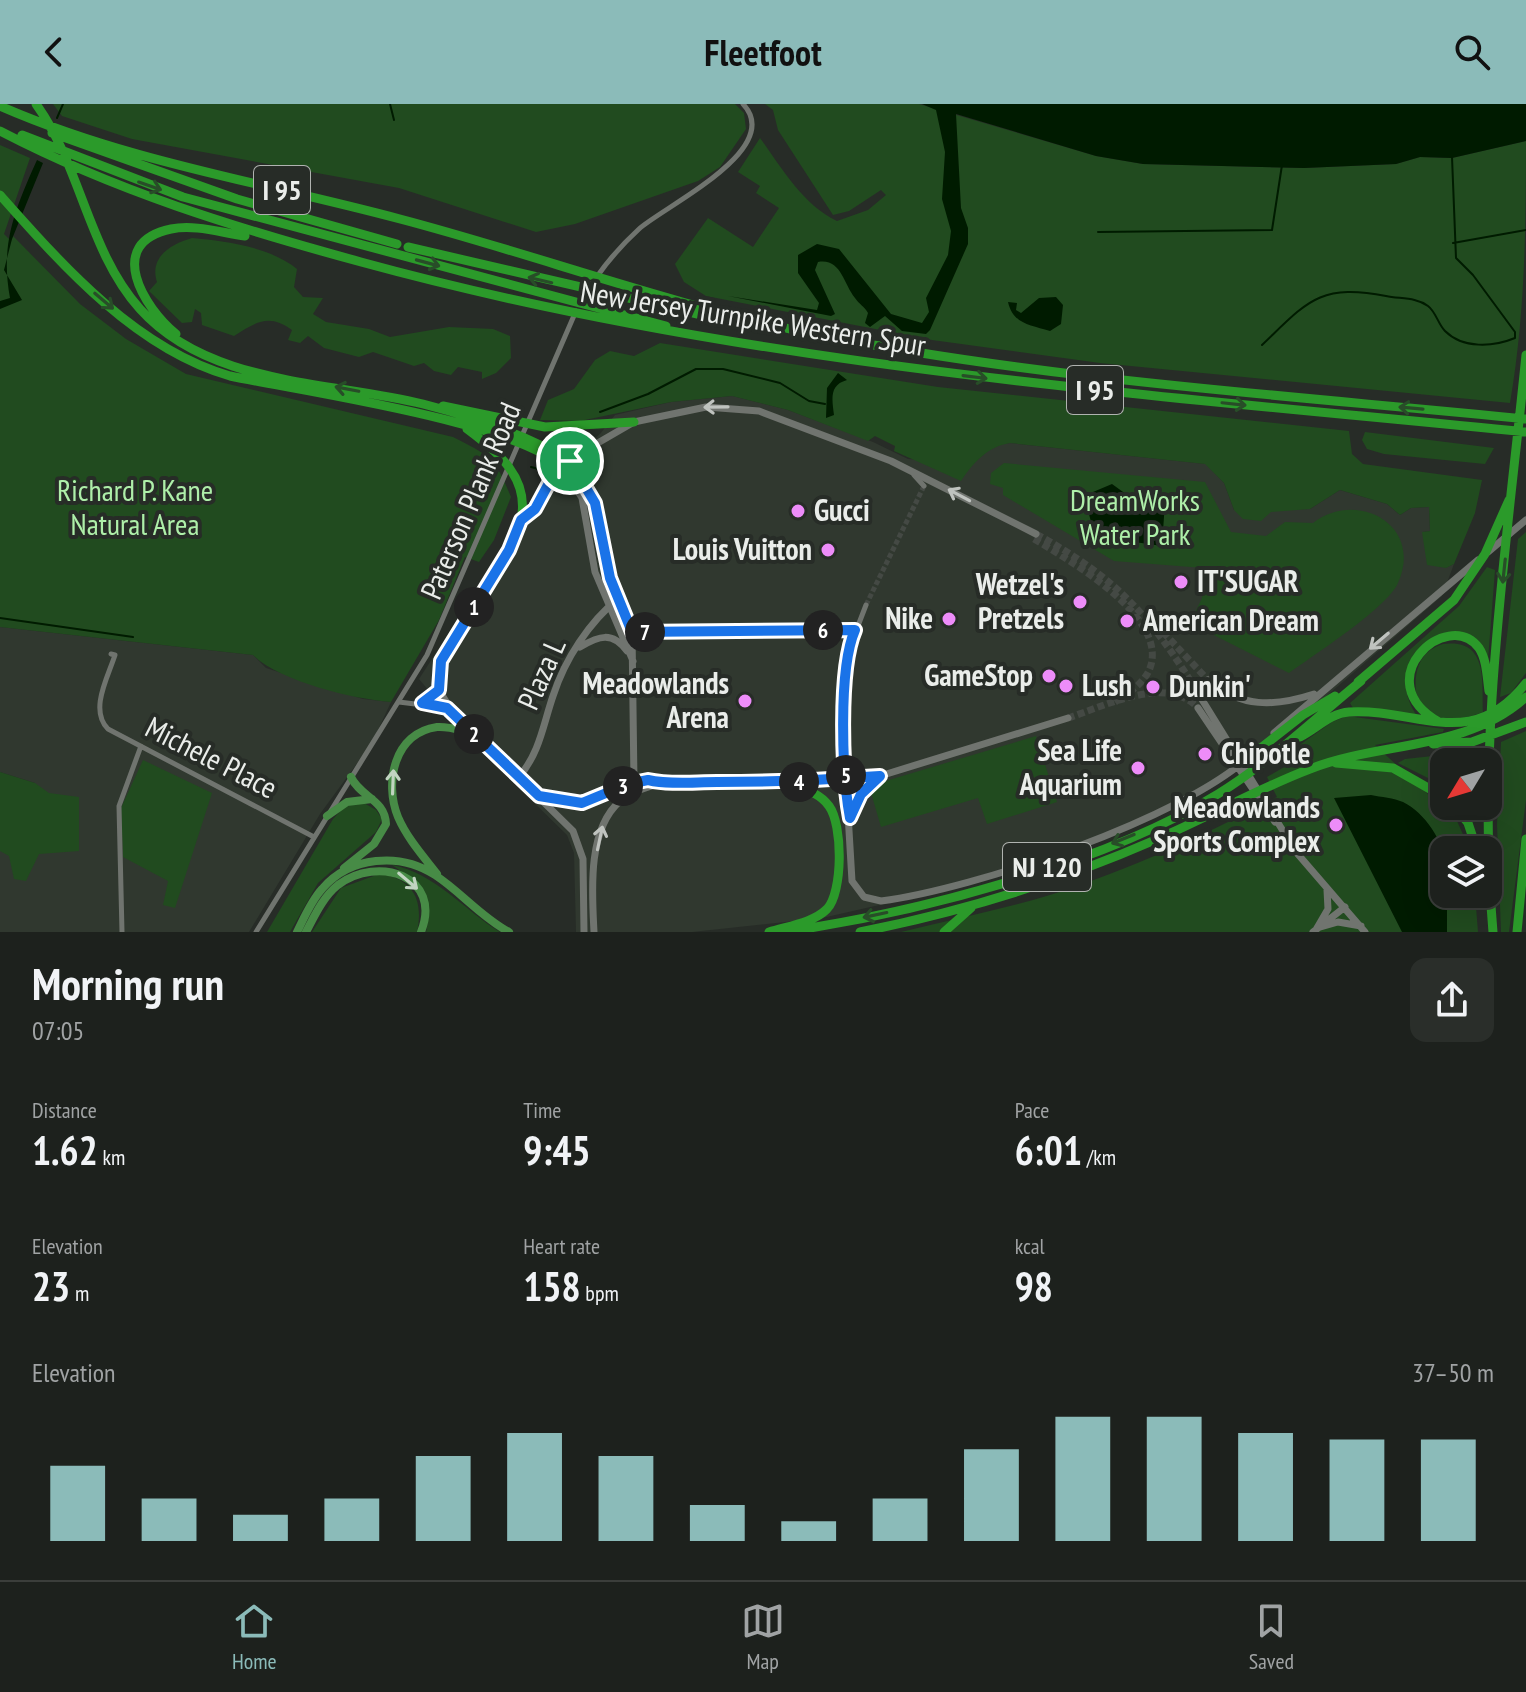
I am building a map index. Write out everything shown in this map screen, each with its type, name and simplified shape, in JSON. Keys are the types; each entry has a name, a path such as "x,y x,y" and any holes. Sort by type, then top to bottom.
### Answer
{"highway":[{"path":"36,104 125,291 161,330 193,349 240,368 423,404 476,419 562,461"},
{"path":"3,108 63,139 131,163 237,199 397,244"},
{"name":"New Jersey Turnpike Western Spur","path":"3,108 116,149 448,232 647,293 754,321 895,349 1056,372 1526,419"},
{"path":"0,128 183,197 704,337"},
{"name":"New Jersey Turnpike Western Spur","path":"0,128 140,195 277,240 525,305 704,337 1009,382 1526,432"},
{"path":"2,197 47,247 120,314 163,344 210,369 461,425 545,451"},
{"path":"193,349 158,318 139,291 135,265 144,244 161,232 182,228 277,240"},
{"path":"408,247 649,305 730,321 754,321"},
{"path":"1493,927 1488,825 1492,706 1526,355"},
{"path":"423,404 448,406 545,427 634,422"},
{"path":"461,425 494,449 510,467 522,495 521,520"},
{"name":"NJ 120","path":"784,932 934,901 1079,856 1198,806 1244,777 1442,612 1470,580 1512,493"},
{"path":"1442,724 1419,708 1410,684 1416,658 1439,639 1462,638 1480,649 1492,706"},
{"path":"1248,758 1303,715 1361,681"},
{"path":"1286,743 1344,712 1464,729 1521,696 1526,683"},
{"name":"NJ 120","path":"860,932 976,904 1141,847 1329,762 1488,724 1516,706 1521,696"},
{"path":"1413,744 1460,745 1526,722"},
{"path":"1329,762 1393,768 1430,787"},
{"path":"769,932 820,915 833,903 838,887 838,829 834,814 815,794 786,782"},
{"path":"1517,932 1526,839"},
{"path":"944,932 976,904"}],"main road":[{"path":"439,878 399,820 391,788 394,768 406,745 428,730 449,727 474,733"},
{"path":"297,932 319,892 383,832 385,815 351,777"},
{"path":"327,816 347,802 373,799"},
{"path":"338,875 361,864 392,860 413,864 439,878 509,932"},
{"path":"306,932 334,888 352,877 377,870 400,874 418,889 425,912 421,932"}],"street":[{"name":"Paterson Plank Road","path":"256,932 431,647 566,333 587,292 609,260 655,215 723,172 746,142 752,118 743,104"},
{"path":"584,928 584,864 579,842 569,825 447,708 439,690 441,661 509,550 521,520 535,509 562,461 634,422 700,408 749,409 831,436 910,470 1033,535"},
{"path":"562,461 595,503 610,578 632,632 634,782"},
{"path":"562,461 582,498 595,572 631,656"},
{"path":"910,470 924,486"},
{"path":"866,605 845,663 846,780 854,887 866,898 884,901 1019,865 1119,828 1195,794 1248,758 1318,692 1526,520"},
{"name":"Plaza L","path":"519,777 537,752 553,696 578,648 594,620 619,598"},
{"path":"632,632 855,630"},
{"path":"578,648 596,638 611,637 631,656"},
{"name":"Michele Place","path":"111,654 115,655 99,709 101,721 108,729 314,837"},
{"path":"1208,680 1232,696 1257,704 1288,702 1318,692"},
{"path":"422,703 439,690"},
{"path":"1201,698 1284,833 1363,929"},
{"path":"399,702 447,708"},
{"path":"1198,708 1233,754"},
{"path":"539,796 582,803 634,782 786,782 880,776 1068,718"},
{"path":"122,932 119,806 141,746"},
{"path":"850,818 861,794 880,776"},
{"path":"594,928 595,868 606,819 624,797 660,783"},
{"path":"1315,930 1328,909 1326,887"},
{"path":"1315,930 1345,907"},
{"path":"1315,930 1338,922 1363,929"}],"shaded area":[{"path":"922,104 1526,104 1526,141 1452,158 1420,157 1396,164 1304,168 1143,164 1096,156 956,114 961,208 968,228 968,244 926,334 902,331 885,316 870,327 865,323 868,313 841,273 826,262 818,262 815,270 835,314 831,316 728,296 817,310 819,303 798,273 798,255 817,244 839,249 891,314 922,323 929,312 926,298 948,255 951,231 942,199 945,152 936,110"},
{"path":"37,160 43,163 7,258 16,211"},
{"path":"7,276 22,300 0,309 0,301 10,298"},
{"path":"1056,297 1063,305 1061,324 1050,331 1018,319 1008,302 1017,303 1016,310 1021,313 1039,298"},
{"path":"838,373 847,380 834,389 834,415 826,418 827,388"},
{"path":"732,396 788,410 873,442 908,459 973,463 995,445 1010,443 1206,464 1224,483 1234,510 1310,509 1340,490 1387,504 1400,515 1411,508 1429,507 1430,531 1423,532 1445,568 1454,564 1442,596 1255,758 1222,781 1135,826 910,898 822,918 692,932 576,932 574,853 567,835 469,739 419,679 552,473 600,434 615,415 671,402"},
{"path":"1112,484 1130,497 1165,502 1162,546 1100,537 1091,521 1089,504 1093,492"},
{"path":"0,627 253,655 266,668 363,699 391,702 372,743 320,814 249,932 0,932 0,834 35,783 0,772"},
{"path":"1371,795 1399,801 1423,817 1436,836 1430,836 1430,908 1447,908 1447,932 1402,932 1334,798"}],"green space":[{"path":"53,104 735,104 744,113 746,129 720,167 698,181 575,224 536,232 399,188 132,139 62,116"},
{"path":"765,104 919,104 1096,156 1143,164 1304,168 1396,164 1420,157 1452,158 1526,141 1522,305 1510,403 1100,363 932,340 706,296 684,282 675,264 708,218 753,247 779,208 756,193 760,186 738,172 760,138 803,195 837,221 868,210 886,195 881,190 849,211 833,215 778,130 773,110"},
{"name":"Richard P. Kane Natural Area","path":"0,145 30,158 4,234 11,241 13,236 80,304 126,339 186,374 453,437 483,454 495,465 511,497 494,540 479,562 465,557 439,620 391,702 357,697 298,681 253,655 0,627"},
{"path":"192,238 247,246 286,261 297,269 294,287 303,297 323,298 313,314 326,322 369,329 390,337 449,327 493,329 510,336 511,358 496,373 482,379 482,372 458,367 451,375 434,371 424,363 414,366 373,352 359,357 324,348 308,336 300,343 288,340 292,330 276,322 256,323 234,336 202,325 201,313 195,309 192,322 182,323 149,291 157,282 155,273 159,259 170,248"},
{"path":"660,343 938,387 1349,431 1352,454 1363,464 1482,480 1475,513 1454,564 1446,568 1427,565 1422,532 1430,531 1429,507 1411,508 1400,515 1387,504 1340,490 1310,509 1271,512 1261,521 1243,519 1234,510 1224,483 1205,464 1010,443 982,456 961,481 894,451 895,446 875,436 868,441 788,410 732,396 671,402 580,421 540,420 548,400 574,389 595,360 610,351 634,356"},
{"path":"1365,432 1494,448 1485,464 1384,454 1367,449 1362,440"},
{"name":"DreamWorks Water Park","path":"1004,463 1205,482 1231,532 1266,536 1285,522 1313,523 1330,513 1348,510 1366,512 1382,518 1394,530 1402,544 1404,562 1398,583 1380,605 1289,673 1190,623 1202,598 1204,568 1114,561 1003,495 1003,488 990,484 991,473"},
{"path":"1526,532 1526,673 1511,693 1500,697 1518,539"},
{"path":"1487,567 1495,570 1488,660 1469,636 1420,647 1410,665 1406,682 1412,709 1418,718 1353,708 1350,703 1459,606"},
{"path":"1443,644 1458,644 1475,654 1482,675 1483,712 1463,718 1444,718 1427,710 1421,702 1416,692 1420,662 1429,651"},
{"name":"Meadowlands Sports Complex","path":"1347,716 1444,729 1443,732 1375,745 1430,796 1430,820 1457,821 1464,836 1430,836 1430,908 1476,908 1478,932 901,932 1063,891 1125,868 1219,826 1277,797 1267,777 1300,758 1294,749 1332,722"},
{"path":"1526,731 1526,800 1509,932 1501,932 1502,836 1497,836 1497,824 1497,820 1502,820 1501,742"},
{"path":"1036,736 1057,802 987,824 978,798 881,827 869,786"},
{"path":"1430,756 1430,780 1398,763 1405,759"},
{"path":"143,760 212,793 175,908 163,905 168,881 123,857 121,808"},
{"path":"0,772 35,783 49,793 79,797 79,851 39,854 26,881 14,879 9,856 0,851"},
{"path":"364,803 376,810 382,819 376,832 318,883 290,932 267,932 333,819 345,806"},
{"path":"392,865 408,869 436,884 500,932 426,932 428,908 422,891"},
{"path":"379,874 400,880 413,892 419,910 417,932 312,932 341,888"}],"waterway":[{"path":"57,118 63,104"},
{"path":"390,104 394,120"},
{"path":"1262,345 1303,307 1329,294 1345,292 1423,303 1433,311 1445,331 1460,341 1478,345 1515,338 1515,332 1473,275 1456,258 1452,157"},
{"path":"1098,232 1272,230 1282,165"},
{"path":"1453,243 1526,230"},
{"path":"600,412 648,394 696,369 723,369 780,383 809,401 825,404"},
{"path":"531,467 539,469 546,462"},
{"path":"0,618 133,637"}],"tunnel":[{"path":"866,605 924,486"},
{"path":"1036,534 1090,568 1132,603 1167,645 1201,698"},
{"path":"1034,539 1112,592 1145,629 1152,649 1150,668 1140,683 1115,702"},
{"path":"1163,632 1208,680"},
{"path":"1068,718 1117,701 1153,693 1185,698 1198,708"}],"place":[{"name":"Gucci","path":"798,511"},
{"name":"Louis Vuitton","path":"828,550"},
{"name":"IT'SUGAR","path":"1181,582"},
{"name":"Wetzel's Pretzels","path":"1080,602"},
{"name":"Nike","path":"949,619"},
{"name":"American Dream","path":"1127,621"},
{"name":"GameStop","path":"1049,676"},
{"name":"Lush","path":"1066,686"},
{"name":"Dunkin'","path":"1153,687"},
{"name":"Meadowlands Arena","path":"745,701"},
{"name":"Chipotle","path":"1205,754"},
{"name":"Sea Life Aquarium","path":"1138,768"},
{"name":"Meadowlands Sports Complex","path":"1336,825"}],"route":[{"path":"570,461 549,483 535,509 521,520 509,550 441,661 437,675 439,690 422,703 447,708 539,796 563,803 593,801 628,784 648,780 660,783 802,782 846,780 880,776 861,794 850,818 846,798 846,780 846,720 845,663 855,630 632,632 610,578 595,503 570,461"}]}
